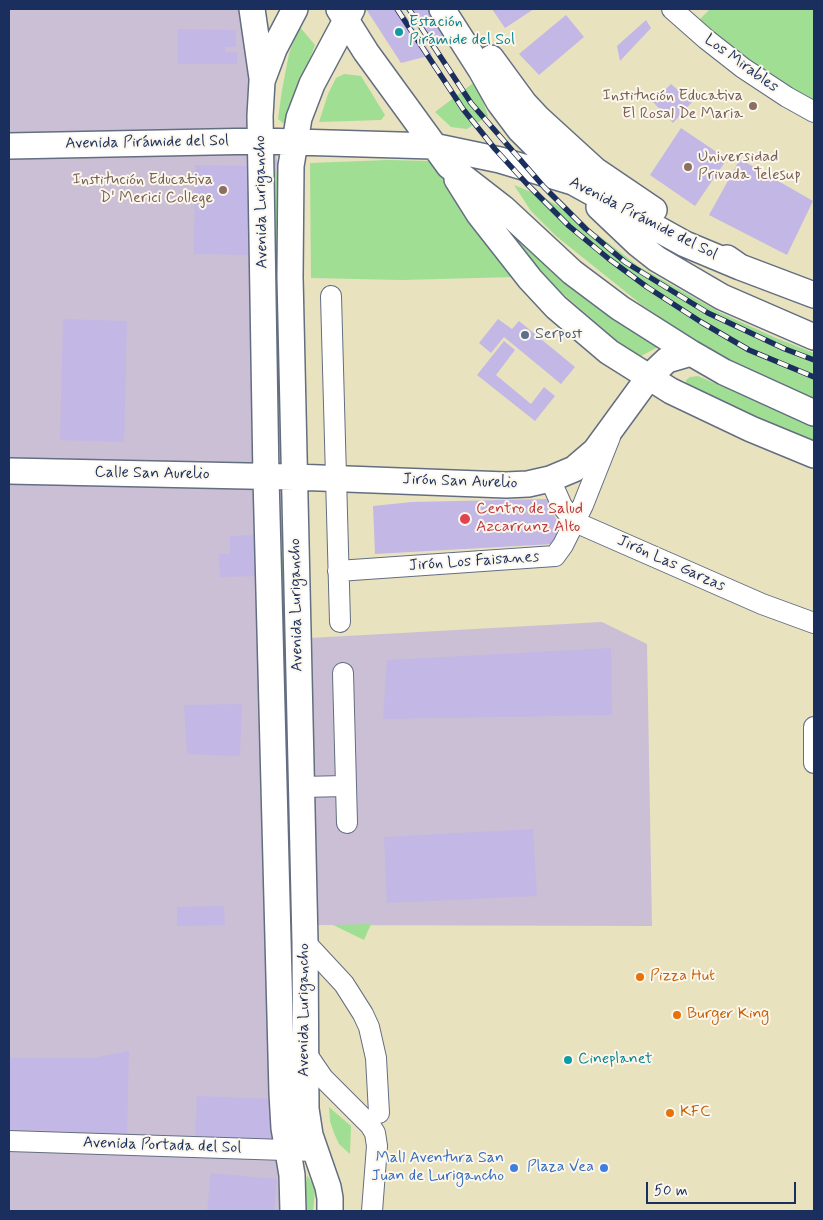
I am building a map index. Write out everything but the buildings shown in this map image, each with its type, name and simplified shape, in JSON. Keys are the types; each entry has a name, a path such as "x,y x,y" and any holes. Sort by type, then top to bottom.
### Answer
{"main road":[{"path":"252,9 262,81"},
{"name":"Avenida Lurigancho","path":"293,1211 292,1175 284,1128 282,1092 266,476 260,116 262,81 274,49 295,9"},
{"path":"442,9 499,102 520,130 638,244 657,259 722,296 814,337"},
{"path":"456,9 524,103 595,170 740,267 814,295"},
{"path":"346,12 366,52 449,166 479,214 508,252 556,307 609,352 671,390 718,414 814,454"},
{"name":"Avenida Lurigancho","path":"330,1211 328,1187 307,1122 305,942 290,258 291,166 299,118 312,84 346,12"},
{"name":"Avenida Pirámide del Sol","path":"9,146 294,142 433,146 500,160 573,182 685,244 740,267"},
{"path":"449,166 496,202 550,253 620,308 724,372 814,413"},
{"name":"Jirón San Aurelio","path":"294,477 506,485 528,484 550,479 574,469 595,451 648,376 667,360 691,353"},
{"name":"Calle San Aurelio","path":"9,471 294,477"}],"street":[{"name":"Los Mirables","path":"672,9 706,40 743,68 814,112"},
{"path":"331,296 340,622"},
{"name":"Jirón Los Faisanes","path":"338,571 551,557 558,553 575,522 596,476 615,424"},
{"name":"Jirón Las Garzas","path":"550,479 562,506 575,522 762,604 814,623"},
{"path":"343,673 347,823"},
{"path":"814,727 814,763"},
{"path":"301,787 346,786"},
{"path":"305,942 344,984 369,1027 376,1058 379,1113"},
{"path":"306,1053 323,1078 370,1125 375,1133 377,1146 372,1211"},
{"name":"Avenida Portada del Sol","path":"9,1141 316,1151"}],"shaded area":[{"path":"9,9 240,9 284,188 291,639 602,622 647,644 652,926 296,925 301,1211 9,1211"}],"green space":[{"path":"710,9 814,9 814,104 742,57 698,21"},
{"path":"299,26 315,45 300,86 291,124 285,125 278,119 282,90 289,54"},
{"path":"344,74 361,76 385,115 381,120 319,122 328,94 336,78"},
{"path":"476,81 488,116 467,129 451,127 435,112"},
{"path":"388,160 428,161 435,165 515,277 402,280 311,278 310,163"},
{"path":"274,166 277,173 283,441 274,443 270,172"},
{"path":"514,185 543,197 570,213 638,266 721,313 814,353 814,400 750,371 702,345 642,305 556,236 531,211"},
{"path":"487,206 658,347 636,357 561,292 506,233"},
{"path":"698,376 814,426 814,446 686,385 686,380 690,377"},
{"path":"277,520 283,520 297,1076 294,1080"},
{"path":"371,924 364,940 333,925"},
{"path":"329,1107 351,1126 350,1154 339,1144 334,1133 330,1121"},
{"path":"307,1175 315,1192 313,1211 303,1211"}],"railway":[{"path":"397,9 463,109 495,149 569,226 647,287 701,322 749,350 814,377"},
{"path":"409,9 471,103 544,187 586,229 625,262 708,313 785,349 814,360"}],"place":[{"name":"Estación Pirámide del Sol","path":"399,32"},
{"name":"Institución Educativa El Rosal De Maria","path":"753,106"},
{"name":"Universidad Privada Telesup","path":"688,167"},
{"name":"Institución Educativa D' Merici College","path":"223,190"},
{"name":"Serpost","path":"525,335"},
{"name":"Centro de Salud Azcarrunz Alto","path":"465,519"},
{"name":"Pizza Hut","path":"640,977"},
{"name":"Burger King","path":"677,1015"},
{"name":"Cineplanet","path":"568,1060"},
{"name":"KFC","path":"670,1113"},
{"name":"Mall Aventura San Juan de Lurigancho","path":"514,1168"},
{"name":"Plaza Vea","path":"604,1168"}]}
